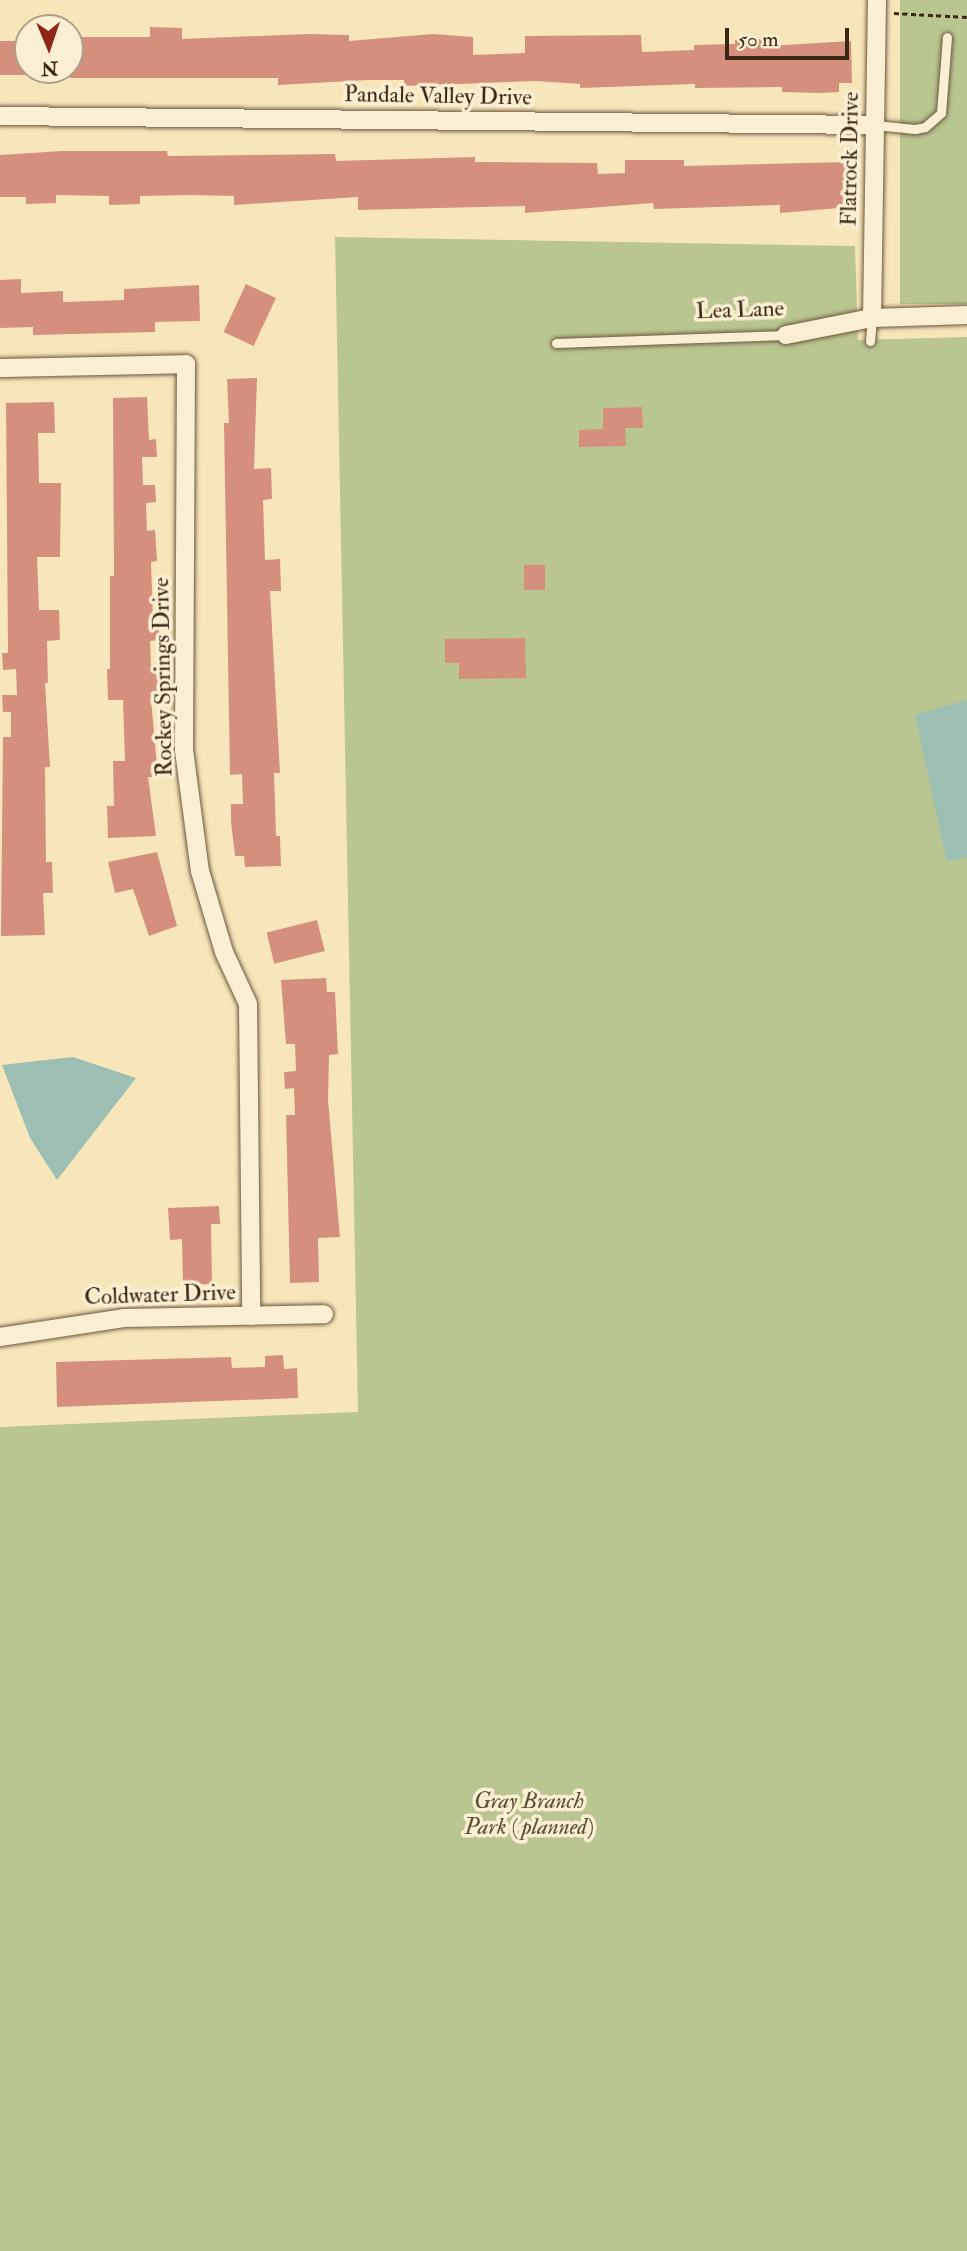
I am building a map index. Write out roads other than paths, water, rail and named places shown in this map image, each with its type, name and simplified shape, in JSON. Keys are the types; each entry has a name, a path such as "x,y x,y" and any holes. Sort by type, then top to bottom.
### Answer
{"street":[{"name":"Flatrock Drive","path":"872,318 877,6"},
{"name":"Pandale Valley Drive","path":"0,116 875,125"},
{"name":"Lea Lane","path":"786,335 872,318 967,315"},
{"name":"Rockey Springs Drive","path":"0,368 186,364 184,750 200,871 224,952 248,1004 251,1316"},
{"name":"Coldwater Drive","path":"0,1337 39,1327 124,1318 324,1314"}],"lane":[{"path":"875,125 915,129 926,127 941,113 947,37"},
{"path":"870,341 872,318"},
{"name":"Lea Lane","path":"556,344 786,335"}],"water":[{"path":"967,700 967,857 947,862 915,715"},
{"path":"73,1057 136,1078 57,1180 30,1138 2,1065"}],"park label":[{"name":"Gray Branch Park (planned)","path":"529,1814"}]}
